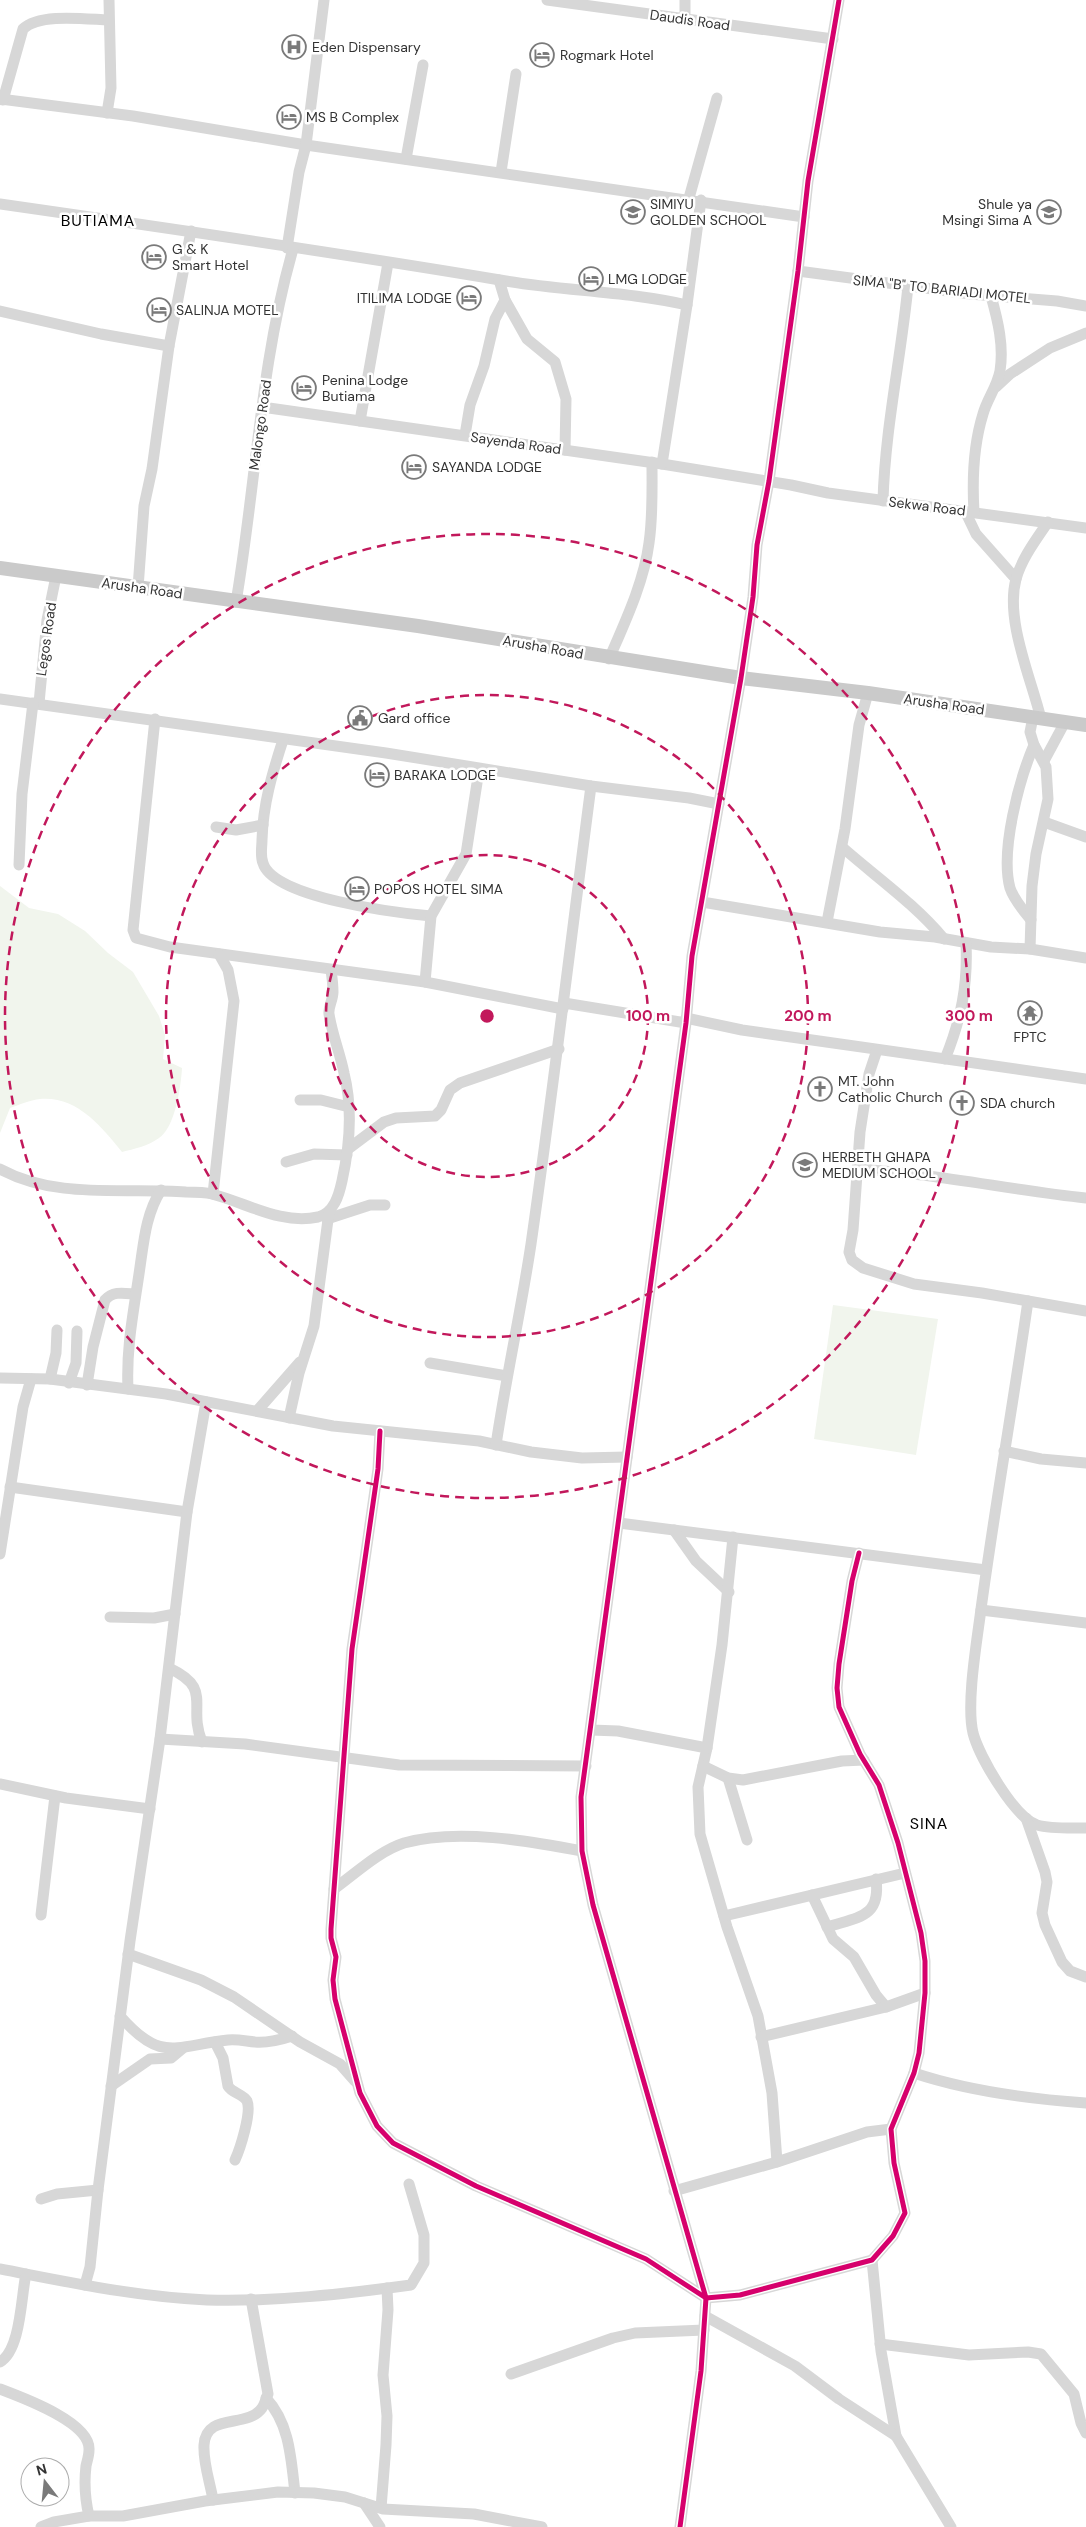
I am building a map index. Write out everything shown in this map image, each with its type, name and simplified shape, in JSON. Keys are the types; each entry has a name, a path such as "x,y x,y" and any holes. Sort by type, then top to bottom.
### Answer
{"main road":[{"name":"Arusha Road","path":"0,568 418,626 609,659 741,678 868,693 1086,725"}],"street":[{"path":"107,112 111,88 109,0"},
{"name":"Malongo Road","path":"236,602 262,407 290,248 299,172 306,145 324,0"},
{"name":"Daudis Road","path":"547,0 582,2 685,19 833,39"},
{"path":"685,0 685,19"},
{"path":"680,2527 706,2316 706,2298 674,2191 635,2044 593,1905 582,1851 581,1797 686,1021 692,956 741,678 753,597 757,545 769,481 804,217 839,0"},
{"path":"108,20 44,20 30,22 23,29 2,99 107,112 306,145 689,198 804,217"},
{"path":"406,159 423,65"},
{"path":"501,172 516,74"},
{"path":"689,198 717,98"},
{"path":"609,659 643,571 649,544 657,463 688,305 701,200"},
{"path":"0,204 191,231 499,280 647,298 688,305"},
{"path":"138,588 144,506 152,469 169,346 191,231"},
{"path":"360,421 388,263"},
{"name":"SIMA \"B\" TO BARIADI MOTEL","path":"798,271 908,286 1086,306"},
{"path":"499,280 505,300 527,339 555,362 566,399 564,450"},
{"path":"883,500 890,413 902,342 908,286"},
{"path":"991,296 1000,342 1000,374 995,388"},
{"path":"465,435 470,405 484,366 492,327 505,300"},
{"path":"0,311 101,334 169,346"},
{"path":"1016,579 976,534 969,511 973,462 978,433 987,400 995,388 1010,374 1050,348 1086,333"},
{"name":"Sayenda Road","path":"262,407 657,463 769,481"},
{"name":"Sekwa Road","path":"769,481 828,493 1086,528"},
{"path":"1030,949 1036,854 1048,799 1044,761 1034,745 1030,732 1037,718 1014,619 1013,600 1016,579 1025,557 1048,522"},
{"name":"Legos Road","path":"19,865 22,794 47,620 56,576"},
{"path":"827,922 842,847 858,733 868,693"},
{"path":"0,699 386,753 478,770 689,798 719,804"},
{"path":"155,720 137,876 134,936 150,943 425,982 564,1006 827,1040 877,1050 1086,1078"},
{"path":"1044,761 1065,722"},
{"path":"283,740 265,798 262,825 263,863 268,873 278,881 326,898 394,913 432,916"},
{"path":"1031,920 1017,903 1010,888 1008,855 1013,816 1020,785 1034,745"},
{"path":"425,982 432,916 466,854 478,770"},
{"path":"496,1445 524,1286 559,1049 592,786"},
{"path":"1044,822 1086,836"},
{"path":"216,828 236,830 262,825"},
{"path":"842,847 916,909 944,939"},
{"path":"702,902 944,939 991,948 1030,949 1086,958"},
{"path":"945,1058 963,1009 966,988 966,943"},
{"path":"212,1194 234,1001 228,970 219,954"},
{"path":"289,1418 304,1357 314,1326 328,1216 339,1193 348,1152 349,1107 345,1075 329,1015 333,993 331,970"},
{"path":"286,1162 314,1154 348,1152 384,1122 396,1118 434,1116 441,1110 450,1090 460,1083 559,1049"},
{"path":"877,1050 869,1074 856,1169 854,1222 849,1252 856,1264 914,1284 1086,1311"},
{"path":"300,1100 329,1102 349,1107"},
{"path":"0,1169 30,1181 74,1190 161,1190 212,1194 266,1213 307,1218 328,1216 370,1204 385,1205"},
{"path":"856,1169 922,1173 1024,1191 1086,1198"},
{"path":"128,1390 128,1343 134,1294 149,1210 161,1190"},
{"path":"87,1385 93,1347 105,1300 110,1294 119,1292 134,1294"},
{"path":"1028,1301 986,1570 974,1664 972,1731 980,1755 987,1767 1026,1818 1045,1872 1046,1882 1042,1913 1045,1925 1062,1962 1070,1972 1086,1977"},
{"path":"50,1379 56,1353 57,1330"},
{"path":"69,1383 76,1363 76,1331"},
{"path":"257,1412 304,1357"},
{"path":"430,1363 507,1376"},
{"path":"0,1378 50,1379 206,1402 289,1418 380,1432 496,1445 531,1452 582,1458 627,1457"},
{"path":"0,1554 6,1491 23,1407 31,1379"},
{"path":"85,2285 90,2267 128,1954 160,1739 187,1512 206,1402"},
{"path":"380,1432 378,1468 352,1649 331,1938 336,1957 333,1980 335,1999 365,2104 377,2126 393,2143 476,2186 646,2258 706,2298 740,2295 872,2260 893,2236 905,2213 894,2163 891,2129 914,2073 919,2053 925,1993 925,1961 921,1933 898,1843 879,1785 864,1760 839,1707 837,1688 845,1624 859,1553"},
{"path":"1004,1451 1041,1459 1086,1463"},
{"path":"6,1491 187,1512"},
{"path":"619,1523 986,1570"},
{"path":"674,1530 696,1561 729,1592"},
{"path":"733,1537 729,1592 707,1748 698,1787 700,1834 724,1916 758,2016 772,2092 777,2162"},
{"path":"981,1610 1086,1622"},
{"path":"110,1617 154,1618 175,1614"},
{"path":"169,1668 182,1674 195,1686 198,1702 196,1728 202,1742"},
{"path":"591,1730 618,1731 707,1748"},
{"path":"160,1739 245,1744 412,1765 586,1766"},
{"path":"703,1766 728,1778 744,1780 842,1761 864,1760"},
{"path":"728,1778 747,1840"},
{"path":"0,1784 55,1796 150,1809"},
{"path":"41,1915 55,1796"},
{"path":"1026,1818 1037,1825 1086,1828"},
{"path":"334,1889 380,1855 403,1844 430,1839 461,1836 546,1844 582,1851"},
{"path":"724,1916 765,1908 905,1873"},
{"path":"828,1927 858,1917 874,1906 878,1894 876,1879"},
{"path":"812,1895 833,1938 854,1956 876,1996 886,2007"},
{"path":"128,1954 201,1980 234,1997 292,2036 340,2064 358,2084"},
{"path":"761,2037 886,2007 925,1993"},
{"path":"120,2016 134,2032 148,2042 167,2047 183,2048 238,2039 268,2042 292,2036"},
{"path":"215,2042 223,2058 228,2086 243,2098 248,2108 240,2148 235,2160"},
{"path":"111,2086 150,2059 171,2058 183,2048"},
{"path":"914,2073 933,2080 989,2091 1086,2103"},
{"path":"674,2191 777,2162 867,2132 891,2129"},
{"path":"0,2269 113,2291 206,2300 251,2299 411,2285 424,2263 424,2235 409,2184"},
{"path":"41,2199 57,2194 98,2190"},
{"path":"872,2260 880,2344 896,2436 950,2527"},
{"path":"0,2362 6,2359 17,2329 26,2274"},
{"path":"381,2508 387,2416 383,2375 388,2310 387,2288"},
{"path":"213,2500 205,2462 204,2445 206,2435 211,2428 220,2423 254,2416 262,2408 266,2398 263,2359 251,2299"},
{"path":"706,2316 795,2366 839,2399 896,2436"},
{"path":"511,2374 613,2338 635,2333 704,2330"},
{"path":"880,2344 969,2355 1028,2352 1041,2354 1074,2394 1081,2423 1086,2433"},
{"path":"0,2388 25,2398 65,2419 84,2438 89,2450 85,2488 89,2516"},
{"path":"266,2398 282,2419 288,2437 296,2493"},
{"path":"41,2527 89,2516 123,2516 213,2500 278,2492 345,2498 381,2508 474,2514 542,2527"},
{"path":"364,2503 380,2527"}],"shaded area":[{"path":"0,886 29,908 58,914 85,931 108,953 133,972 159,1016 165,1035 163,1059 182,1068 179,1095 173,1116 165,1133 155,1141 122,1152 106,1132 87,1115 65,1102 53,1099 28,1101 10,1108 0,1133"},
{"path":"833,1305 938,1319 916,1455 814,1439"}],"cycle path":[{"path":"680,2527 701,2371 706,2298 593,1905 582,1851 581,1797 686,1023 692,956 741,678 753,597 757,545 769,481 798,271 808,181 839,0"},
{"path":"380,1431 378,1469 352,1649 331,1929 331,1938 336,1957 333,1980 335,1999 360,2093 377,2126 393,2143 476,2186 646,2259 706,2298 740,2295 872,2260 893,2236 905,2213 894,2163 891,2129 914,2073 919,2053 925,1993 925,1961 921,1933 898,1843 879,1785 860,1754 839,1707 837,1688 839,1664 852,1581 859,1553"}],"place":[{"name":"Eden Dispensary","path":"294,47"},
{"name":"Rogmark Hotel","path":"542,55"},
{"name":"MS B Complex","path":"289,117"},
{"name":"SIMIYU GOLDEN SCHOOL","path":"633,212"},
{"name":"Shule ya Msingi Sima A","path":"1049,212"},
{"name":"G & K Smart Hotel","path":"154,257"},
{"name":"LMG LODGE","path":"591,279"},
{"name":"ITILIMA LODGE","path":"469,298"},
{"name":"SALINJA MOTEL","path":"159,310"},
{"name":"Penina Lodge Butiama","path":"304,388"},
{"name":"SAYANDA LODGE","path":"414,467"},
{"name":"Gard office","path":"360,718"},
{"name":"BARAKA LODGE","path":"377,775"},
{"name":"POPOS HOTEL SIMA","path":"357,889"},
{"name":"FPTC","path":"1030,1013"},
{"name":"MT. John Catholic Church","path":"820,1089"},
{"name":"SDA church","path":"962,1103"},
{"name":"HERBETH GHAPA MEDIUM SCHOOL","path":"805,1165"}],"district":[{"name":"BUTIAMA","path":"98,220"},
{"name":"SINA","path":"929,1823"}]}
